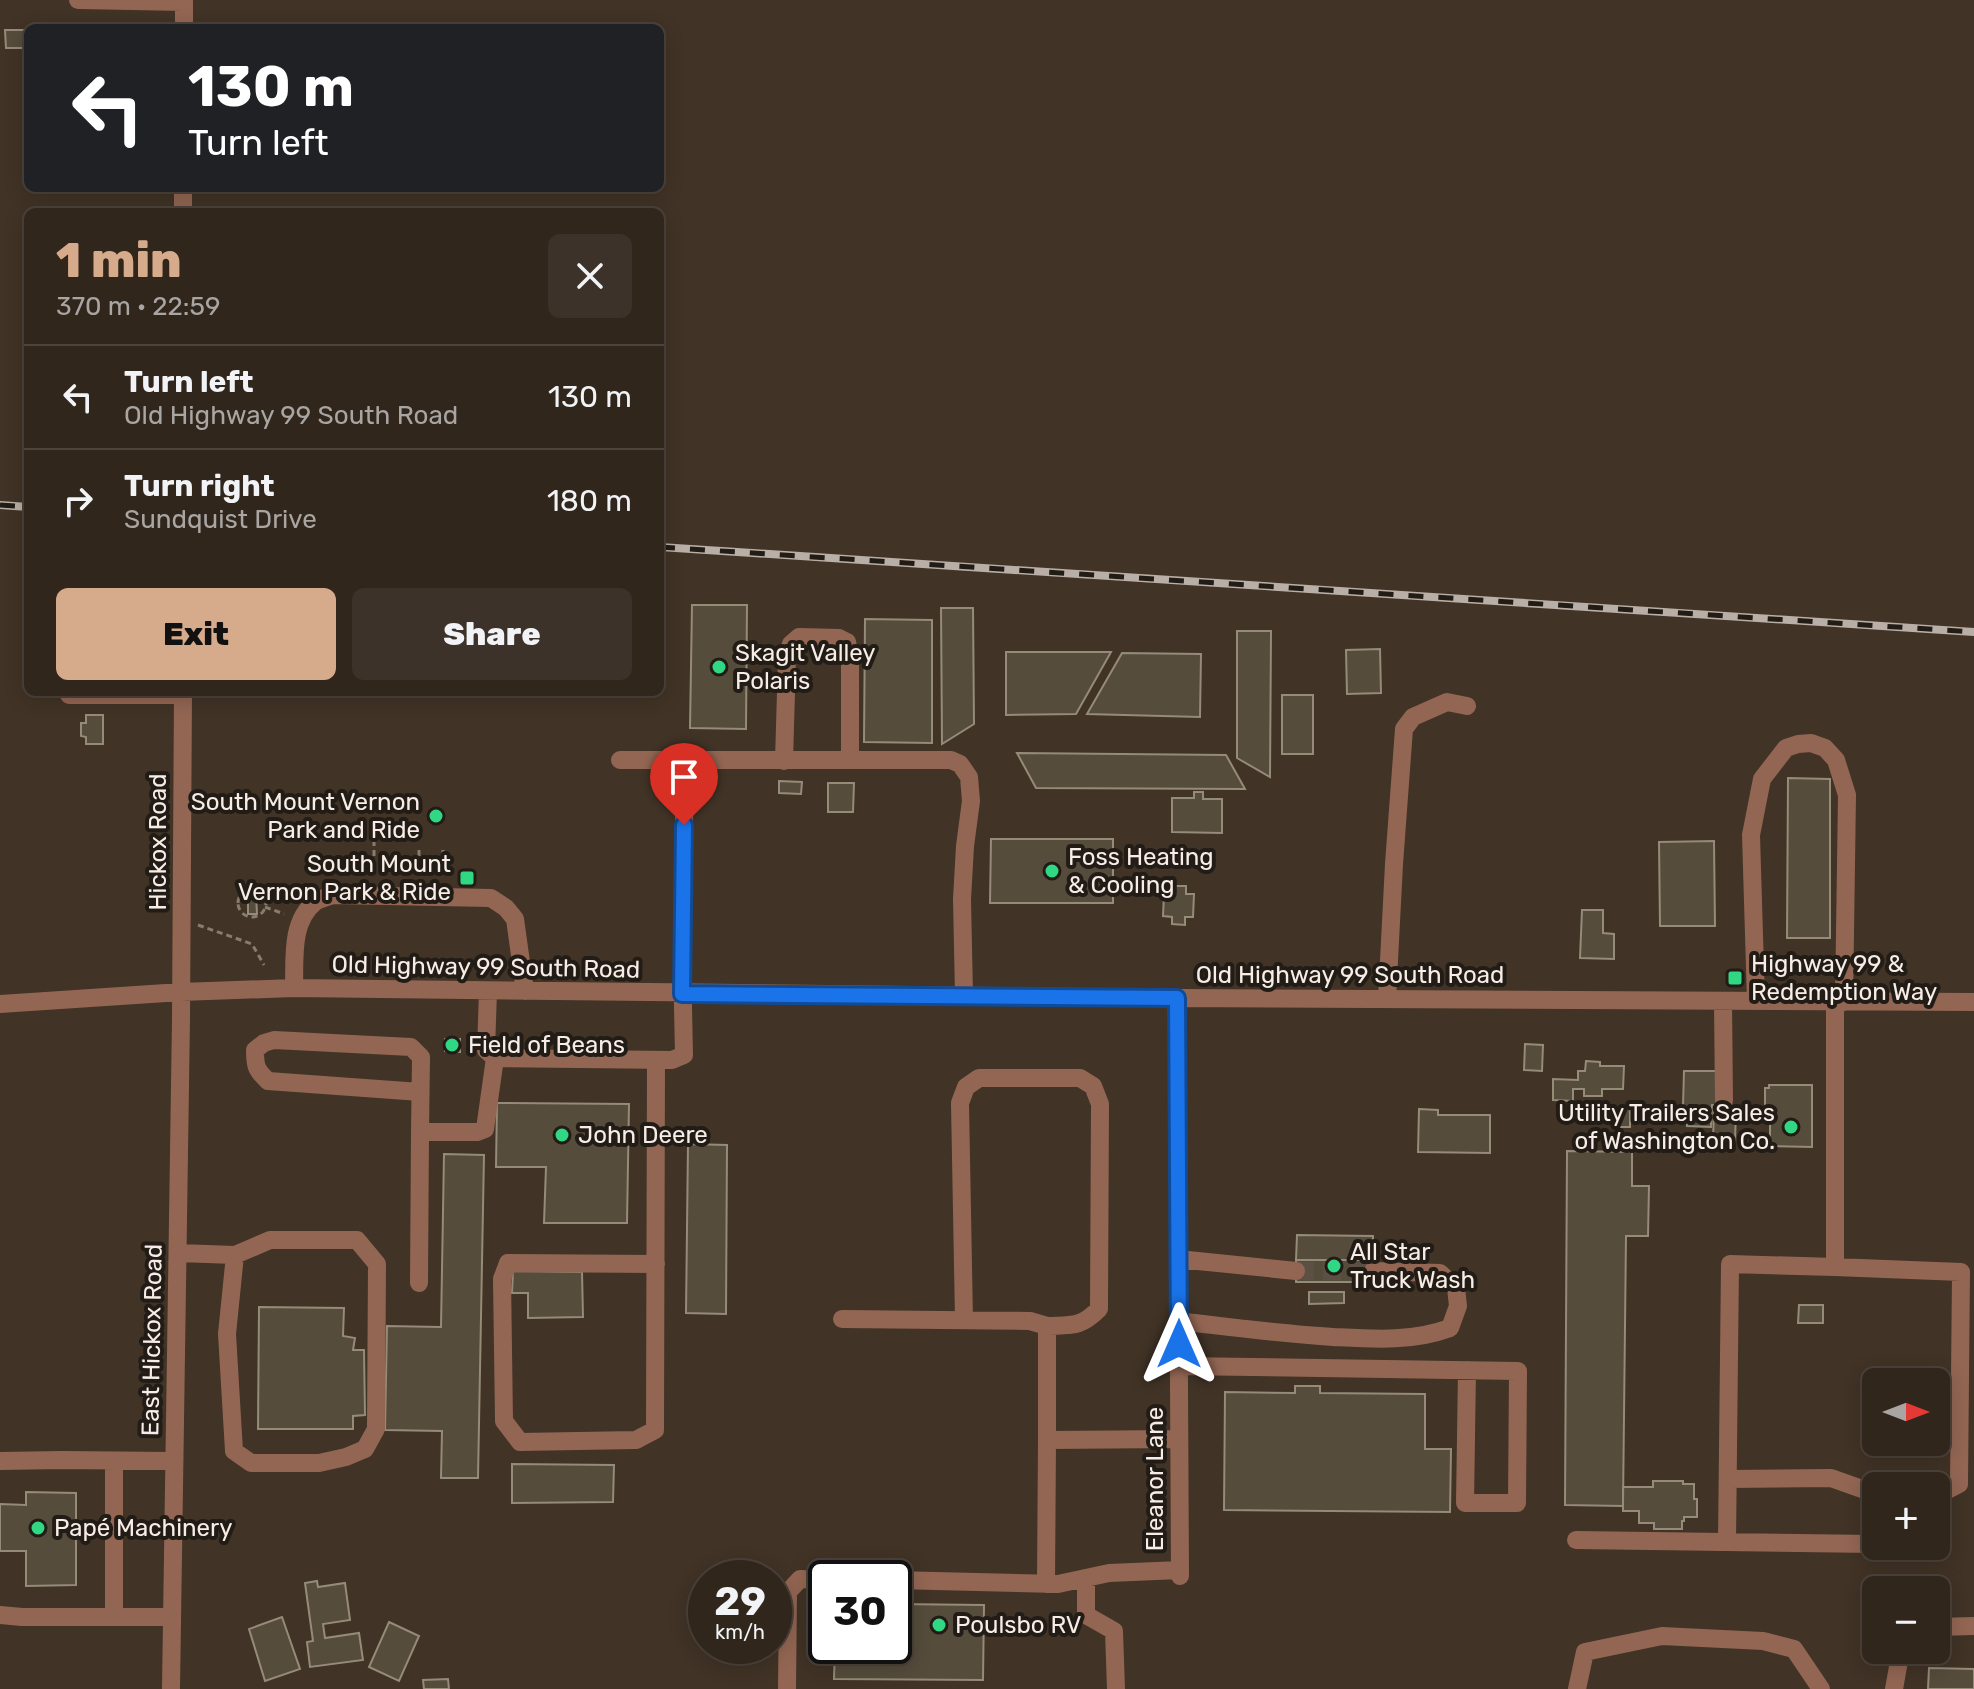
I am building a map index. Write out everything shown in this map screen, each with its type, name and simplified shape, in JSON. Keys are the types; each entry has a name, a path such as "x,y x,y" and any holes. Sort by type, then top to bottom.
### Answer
{"street":[{"path":"78,0 184,1 184,24"},
{"path":"784,761 787,657 791,644 799,637 839,638 847,642 850,656 850,760"},
{"name":"Hickox Road","path":"181,992 183,696"},
{"path":"1387,999 1404,729 1413,717 1447,702 1467,706"},
{"path":"1756,1001 1751,835 1762,779 1786,748 1811,743 1825,748 1836,760 1847,795 1835,1267"},
{"path":"620,760 951,760 960,764 969,777 971,801 962,899 964,996"},
{"path":"488,991 486,1050 495,1058 672,1060 684,1055 685,761"},
{"path":"294,988 296,934 315,902 333,895 377,895 491,898 515,919 525,991"},
{"name":"Old Highway 99 South Road","path":"181,992 294,988 682,994 1974,1002"},
{"path":"0,1004 181,992"},
{"name":"East Hickox Road","path":"171,1689 181,992"},
{"name":"Eleanor Lane","path":"1086,1578 1109,1573 1180,1573 1177,998"},
{"path":"1723,1001 1724,1101"},
{"path":"419,1283 421,1057 411,1047 274,1040 255,1050 255,1065 268,1081 420,1092"},
{"path":"420,1132 477,1132 485,1129 495,1058"},
{"path":"656,1060 656,1264 655,1430 636,1440 520,1442 504,1421 502,1279 508,1263 656,1264"},
{"path":"842,1319 1030,1321 1047,1326 1077,1325 1088,1320 1099,1309 1100,1104 1093,1086 1080,1078 979,1078 966,1087 960,1103 964,1320"},
{"path":"178,1253 235,1255 270,1240 357,1240 377,1264 376,1429 365,1449 319,1463 251,1463 234,1451 227,1334 235,1255"},
{"path":"1178,1259 1296,1271"},
{"path":"1727,1542 1730,1264 1961,1272 1959,1484 1950,1489"},
{"path":"1178,1321 1295,1335 1373,1340 1428,1336 1450,1328 1458,1306 1456,1288 1440,1273 1373,1271"},
{"path":"1046,1584 1047,1326"},
{"path":"1179,1366 1467,1370 1518,1371 1517,1503 1465,1503 1467,1370"},
{"path":"1047,1440 1179,1439"},
{"path":"0,1461 174,1461"},
{"path":"114,1461 114,1617"},
{"path":"1728,1479 1831,1478 1862,1489"},
{"path":"1576,1540 1862,1544"},
{"path":"912,1580 1058,1584 1086,1578 1086,1615 1114,1631 1116,1689"},
{"path":"787,1689 788,1592 800,1579 808,1579"},
{"path":"0,1615 172,1617"},
{"path":"1950,1627 1974,1626"},
{"path":"1577,1689 1585,1652 1662,1636 1763,1641 1794,1649 1821,1689"},
{"path":"1894,1689 1898,1664"}],"path":[{"path":"374,840 374,868"},
{"path":"419,850 419,868"},
{"path":"443,850 443,868"},
{"path":"396,851 396,868"},
{"path":"252,889 263,895 265,907 257,916 251,917 240,911 238,899 252,889"},
{"path":"265,907 287,915"},
{"path":"182,925 199,925 252,944 264,965"}],"building":[{"path":"5,30 24,30 24,48 6,48"},
{"name":"Skagit Valley Polaris","path":"692,605 747,605 746,729 690,728"},
{"path":"941,608 973,608 974,724 942,744"},
{"path":"865,619 932,620 932,743 864,742"},
{"path":"1237,631 1271,631 1270,777 1237,758"},
{"path":"1380,649 1381,693 1347,694 1346,650"},
{"path":"1006,652 1111,652 1076,714 1006,715"},
{"path":"1122,653 1201,654 1200,717 1087,714"},
{"path":"1282,695 1313,695 1313,754 1282,754"},
{"path":"86,715 103,715 103,744 86,744 86,737 81,736 81,723 86,723"},
{"path":"1017,753 1226,755 1245,789 1036,788"},
{"path":"1788,778 1830,779 1830,938 1787,938"},
{"path":"779,781 802,782 801,794 779,793"},
{"path":"828,783 854,783 853,812 828,812"},
{"path":"1194,792 1203,792 1203,799 1222,799 1222,833 1172,832 1172,798 1194,798"},
{"name":"Foss Heating & Cooling","path":"991,839 1113,839 1113,903 990,903"},
{"path":"1714,841 1715,926 1660,926 1659,842"},
{"path":"1171,886 1186,886 1186,894 1194,894 1193,917 1185,917 1185,925 1172,924 1172,917 1163,916 1164,894 1170,894"},
{"path":"248,894 256,894 257,914 248,914"},
{"path":"1582,910 1603,910 1603,933 1614,934 1614,959 1580,958"},
{"name":"Field of Beans","path":"445,1039 460,1039 460,1052 445,1051"},
{"path":"1525,1044 1543,1045 1542,1071 1524,1070"},
{"path":"1586,1061 1600,1062 1600,1066 1624,1066 1623,1089 1602,1089 1602,1096 1584,1096 1584,1089 1573,1089 1573,1101 1553,1100 1553,1079 1578,1080 1578,1071 1585,1071"},
{"path":"1684,1071 1717,1071 1716,1105 1712,1105 1711,1127 1687,1126 1688,1106 1683,1106"},
{"name":"Utility Trailers Sales of Washington Co.","path":"1769,1085 1812,1085 1812,1147 1770,1146 1770,1107 1765,1107 1765,1088"},
{"name":"John Deere","path":"497,1103 629,1104 627,1223 544,1223 546,1167 496,1167"},
{"path":"1617,1108 1630,1108 1630,1127 1617,1127"},
{"path":"1419,1109 1438,1110 1438,1115 1490,1115 1490,1153 1418,1152"},
{"path":"1714,1109 1736,1110 1735,1142 1713,1142"},
{"path":"688,1144 727,1145 726,1314 686,1313"},
{"path":"1567,1151 1632,1152 1632,1186 1649,1186 1648,1236 1626,1236 1623,1506 1565,1505"},
{"path":"444,1154 484,1155 478,1478 441,1478 442,1431 385,1430 387,1326 441,1327"},
{"path":"1297,1235 1373,1236 1373,1260 1296,1260"},
{"name":"All Star Truck Wash","path":"1296,1260 1373,1260 1373,1282 1296,1282"},
{"path":"513,1271 582,1272 583,1317 528,1318 528,1293 512,1293"},
{"path":"1309,1292 1344,1292 1344,1303 1309,1304"},
{"path":"1799,1305 1823,1305 1823,1323 1798,1323"},
{"path":"259,1307 344,1308 343,1336 355,1338 353,1350 364,1350 365,1415 353,1416 353,1429 258,1429"},
{"path":"1295,1386 1320,1386 1320,1393 1425,1394 1425,1449 1451,1449 1450,1512 1224,1510 1225,1392 1295,1393"},
{"path":"512,1464 614,1465 613,1502 512,1503"},
{"path":"1653,1481 1694,1484 1697,1517 1684,1517 1682,1529 1654,1529 1654,1523 1639,1523 1639,1511 1623,1511 1623,1487 1653,1487"},
{"name":"Papé Machinery","path":"26,1492 76,1493 76,1585 26,1586 26,1551 0,1551 0,1504 26,1505"},
{"path":"317,1581 318,1587 345,1583 350,1620 323,1624 325,1638 359,1633 363,1660 310,1667 307,1642 313,1641 305,1583"},
{"name":"Poulsbo RV","path":"912,1604 984,1605 983,1680 834,1679 834,1664 912,1664"},
{"path":"282,1617 300,1669 265,1681 249,1629"},
{"path":"389,1622 419,1636 399,1681 369,1667"},
{"path":"1929,1668 1974,1669 1974,1689 1928,1689"},
{"path":"448,1679 449,1689 424,1689 423,1680"}],"tunnel":[{"path":"1296,1271 1373,1271"}],"railway":[{"path":"0,505 24,507"},
{"path":"664,547 1974,632"}],"place":[{"name":"Skagit Valley Polaris","path":"719,667"},
{"name":"South Mount Vernon Park and Ride","path":"436,816"},
{"name":"Foss Heating & Cooling","path":"1052,871"},
{"name":"South Mount Vernon Park & Ride","path":"467,878"},
{"name":"Highway 99 & Redemption Way","path":"1735,978"},
{"name":"Field of Beans","path":"452,1045"},
{"name":"Utility Trailers Sales of Washington Co.","path":"1791,1127"},
{"name":"John Deere","path":"562,1135"},
{"name":"All Star Truck Wash","path":"1334,1266"},
{"name":"Papé Machinery","path":"38,1528"},
{"name":"Poulsbo RV","path":"939,1625"}],"route":[{"path":"684,825 682,994 1177,998 1179,1344"}]}
